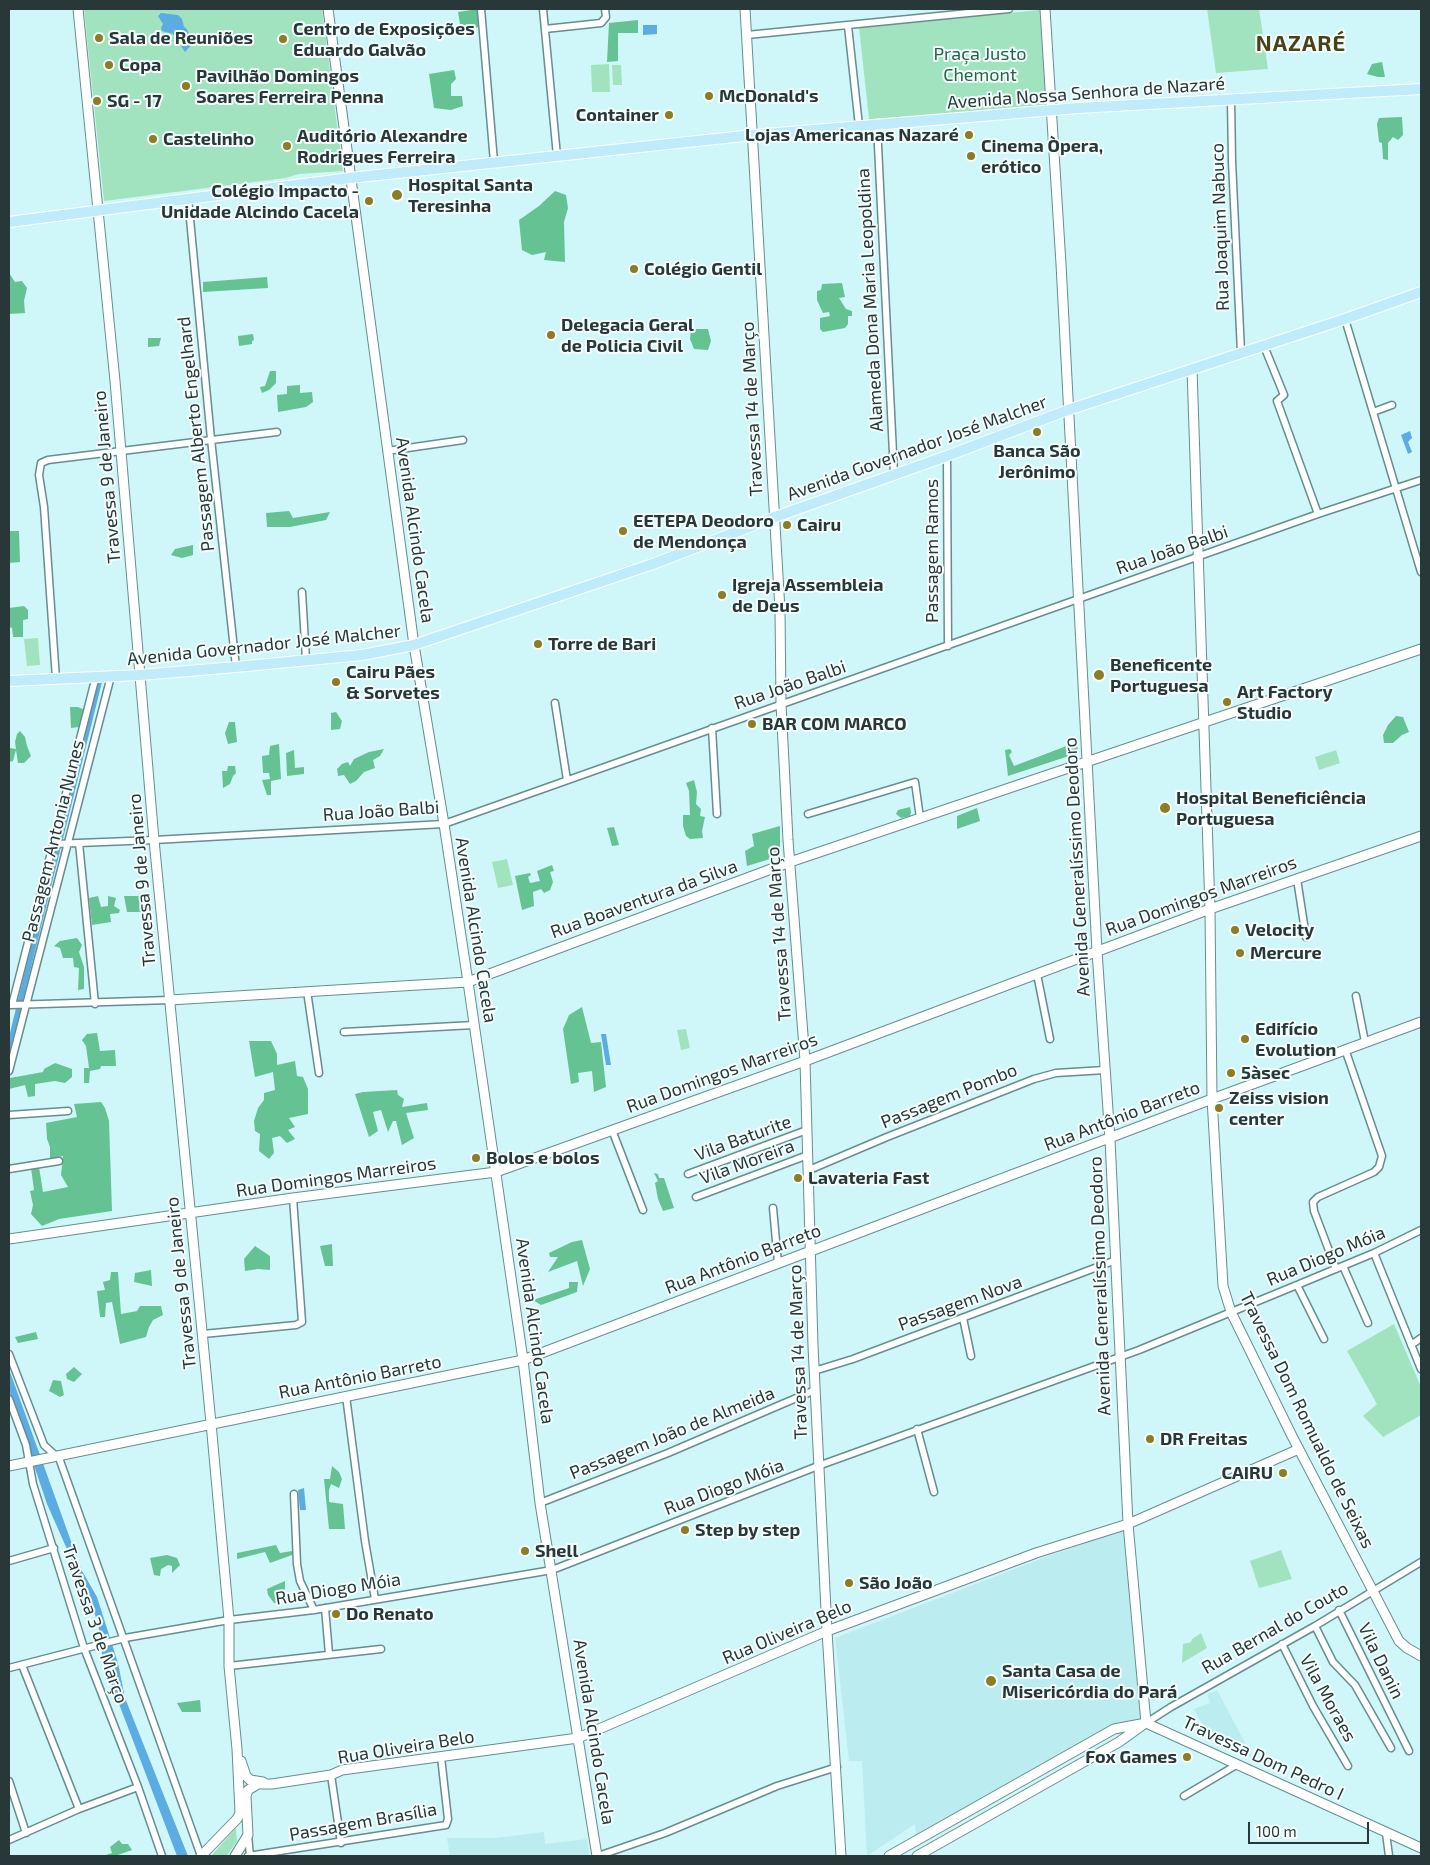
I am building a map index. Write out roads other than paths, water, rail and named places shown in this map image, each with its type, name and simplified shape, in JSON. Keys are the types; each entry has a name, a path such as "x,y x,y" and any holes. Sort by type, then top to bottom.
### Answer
{"main road":[{"name":"Avenida Nossa Senhora de Nazaré","path":"9,222 350,178 752,135 1052,110 1421,89"},
{"name":"Avenida Governador José Malcher","path":"9,681 140,675 236,667 362,655 414,645 653,564 775,516 947,456 1068,410 1345,319 1421,292"}],"street":[{"name":"Travessa 9 de Janeiro","path":"78,9 99,211 154,840 229,1620 229,1666 237,1749"},
{"name":"Avenida Alcindo Cacela","path":"328,9 414,645 444,824 496,1172 523,1360 540,1503 598,1856"},
{"path":"481,9 494,162"},
{"path":"543,9 557,156"},
{"path":"545,29 601,23 605,18 605,9"},
{"name":"Travessa 14 de Março","path":"745,9 780,610 781,704 790,862 805,1061 818,1466 841,1856"},
{"path":"747,35 1009,9"},
{"name":"Avenida Generalíssimo Deodoro","path":"1045,9 1097,951 1110,1138 1128,1524 1146,1723"},
{"path":"848,26 859,126"},
{"name":"Rua Joaquim Nabuco","path":"1231,100 1232,170 1241,352"},
{"name":"Alameda Dona Maria Leopoldina","path":"877,125 894,474"},
{"name":"Passagem Alberto Engelhard","path":"188,198 211,440 236,667"},
{"path":"1345,319 1421,572"},
{"path":"1264,346 1284,394 1276,401 1318,514"},
{"name":"Travessa Dom Romualdo de Seixas","path":"1192,369 1210,909 1212,1098 1223,1286 1231,1312 1299,1449 1399,1641 1421,1656"},
{"path":"1372,412 1392,405"},
{"path":"56,678 44,507 39,474 39,466 43,461 277,432"},
{"path":"388,450 462,440"},
{"name":"Passagem Ramos","path":"947,456 948,646"},
{"name":"Rua João Balbi","path":"53,844 444,824 1318,514 1421,480"},
{"path":"302,592 306,660"},
{"name":"Rua Boaventura da Silva","path":"11,1005 95,1004 468,982 790,862 1421,649"},
{"path":"11,1005 96,676"},
{"name":"Passagem Antonia Nunes","path":"9,1071 66,843 111,676"},
{"path":"555,703 567,780"},
{"path":"712,728 717,814"},
{"path":"808,814 915,782 920,818"},
{"name":"Rua Domingos Marreiros","path":"9,1239 293,1198 496,1172 805,1061 1210,909 1421,836"},
{"path":"79,843 95,1004"},
{"path":"1297,879 1306,937"},
{"path":"1037,974 1050,1039"},
{"path":"307,991 319,1073"},
{"path":"1356,996 1365,1042"},
{"name":"Rua Antônio Barreto","path":"9,1466 523,1360 1212,1098 1421,1022"},
{"path":"344,1032 474,1025"},
{"path":"1345,1050 1382,1156 1379,1168 1374,1172 1318,1197 1313,1202 1314,1212 1368,1323"},
{"name":"Passagem Pombo","path":"809,1170 1034,1079 1056,1073 1105,1070"},
{"path":"9,1115 68,1111"},
{"path":"612,1130 643,1210"},
{"name":"Vila Baturite","path":"688,1174 807,1130"},
{"name":"Vila Moreira","path":"696,1197 808,1155"},
{"path":"9,1169 59,1161"},
{"path":"202,1334 296,1325 302,1322 293,1198"},
{"path":"773,1208 778,1263"},
{"name":"Rua Diogo Móia","path":"9,1668 123,1639 229,1620 314,1610 552,1570 818,1466 1120,1356 1298,1285 1421,1230"},
{"path":"1374,1252 1421,1369"},
{"name":"Passagem Nova","path":"814,1371 853,1359 1116,1260"},
{"path":"1298,1285 1324,1339"},
{"path":"963,1318 971,1356"},
{"path":"1412,1344 1421,1338"},
{"name":"Travessa 3 de Março","path":"9,1354 44,1445 57,1456 201,1856"},
{"name":"Passagem João de Almeida","path":"540,1503 668,1453 815,1390"},
{"path":"346,1396 365,1541 375,1599"},
{"name":"Travessa 3 de Março","path":"9,1399 26,1445 33,1484 84,1648 138,1787 162,1856"},
{"path":"917,1430 934,1492"},
{"name":"Rua Oliveira Belo","path":"248,1835 246,1796 248,1790 258,1784 272,1784 331,1775 342,1770 578,1738 827,1631 1036,1553 1128,1524 1299,1449"},
{"path":"294,1494 297,1564 300,1581 314,1610"},
{"path":"9,1561 54,1548"},
{"name":"Rua Bernal do Couto","path":"917,1856 930,1853 1119,1742 1171,1707 1315,1626 1421,1562"},
{"path":"325,1608 329,1654"},
{"name":"Vila Danin","path":"1340,1610 1409,1751"},
{"path":"1315,1626 1333,1662 1355,1685 1391,1748"},
{"name":"Vila Moraes","path":"1282,1644 1313,1706 1348,1766"},
{"path":"229,1666 381,1649"},
{"path":"22,1664 79,1810"},
{"name":"Rua Bernal do Couto","path":"889,1856 1114,1729 1146,1723"},
{"name":"Travessa Dom Pedro I","path":"1146,1723 1421,1848"},
{"path":"201,1856 239,1816 237,1749"},
{"name":"Rua Oliveira Belo","path":"237,1749 246,1776 254,1781 272,1784"},
{"name":"Passagem Brasília","path":"250,1856 446,1825 448,1819 441,1758"},
{"path":"1184,1796 1238,1764"},
{"path":"598,1856 665,1833 777,1786 837,1767"},
{"path":"331,1775 340,1843"},
{"path":"9,1782 26,1833"},
{"path":"9,1840 138,1787"},
{"path":"1386,1833 1389,1856"},
{"path":"248,1835 250,1856"},
{"path":"235,1856 248,1835"}],"water":[{"path":"161,13 178,15 182,19 184,27 194,42 185,52 173,34 162,31 163,24 158,16"},
{"path":"643,25 657,25 657,34 643,35"},
{"path":"1410,431 1412,438 1408,442 1412,452 1408,454 1401,435"},
{"path":"96,678 103,678 9,1056 9,1037"},
{"path":"601,1034 606,1034 611,1065 606,1065"},
{"path":"9,1369 81,1569 97,1597 118,1663 125,1698 188,1856 177,1856 103,1662 98,1623 47,1504 9,1391"},
{"path":"304,1488 306,1510 300,1510 298,1490"}],"place":[{"name":"Sala de Reuniões","path":"99,38"},
{"name":"Centro de Exposições Eduardo Galvão","path":"283,39"},
{"name":"Copa","path":"109,65"},
{"name":"Pavilhão Domingos Soares Ferreira Penna","path":"186,86"},
{"name":"McDonald's","path":"709,96"},
{"name":"SG - 17","path":"97,101"},
{"name":"Container","path":"669,115"},
{"name":"Lojas Americanas Nazaré","path":"969,135"},
{"name":"Castelinho","path":"153,139"},
{"name":"Auditório Alexandre Rodrigues Ferreira","path":"287,146"},
{"name":"Cinema Òpera, erótico","path":"971,156"},
{"name":"Hospital Santa Teresinha","path":"397,195"},
{"name":"Colégio Impacto - Unidade Alcindo Cacela","path":"369,201"},
{"name":"Colégio Gentil","path":"634,269"},
{"name":"Delegacia Geral de Policia Civil","path":"551,335"},
{"name":"Banca São Jerônimo","path":"1037,432"},
{"name":"Cairu","path":"787,525"},
{"name":"EETEPA Deodoro de Mendonça","path":"623,531"},
{"name":"Igreja Assembleia de Deus","path":"722,595"},
{"name":"Torre de Bari","path":"538,644"},
{"name":"Beneficente Portuguesa","path":"1099,675"},
{"name":"Cairu Pães & Sorvetes","path":"336,682"},
{"name":"Art Factory Studio","path":"1227,702"},
{"name":"BAR COM MARCO","path":"752,724"},
{"name":"Hospital Beneficiência Portuguesa","path":"1165,808"},
{"name":"Velocity","path":"1235,930"},
{"name":"Mercure","path":"1240,953"},
{"name":"Edifício Evolution","path":"1245,1039"},
{"name":"5àsec","path":"1231,1073"},
{"name":"Zeiss vision center","path":"1219,1108"},
{"name":"Bolos e bolos","path":"476,1158"},
{"name":"Lavateria Fast","path":"798,1178"},
{"name":"DR Freitas","path":"1150,1439"},
{"name":"CAIRU","path":"1283,1473"},
{"name":"Step by step","path":"685,1530"},
{"name":"Shell","path":"525,1551"},
{"name":"São João","path":"849,1583"},
{"name":"Do Renato","path":"336,1614"},
{"name":"Santa Casa de Misericórdia do Pará","path":"991,1681"},
{"name":"Fox Games","path":"1187,1757"}],"district":[{"name":"NAZARÉ","path":"1301,44"}],"park label":[{"name":"Praça Justo Chemont","path":"980,64"}]}
